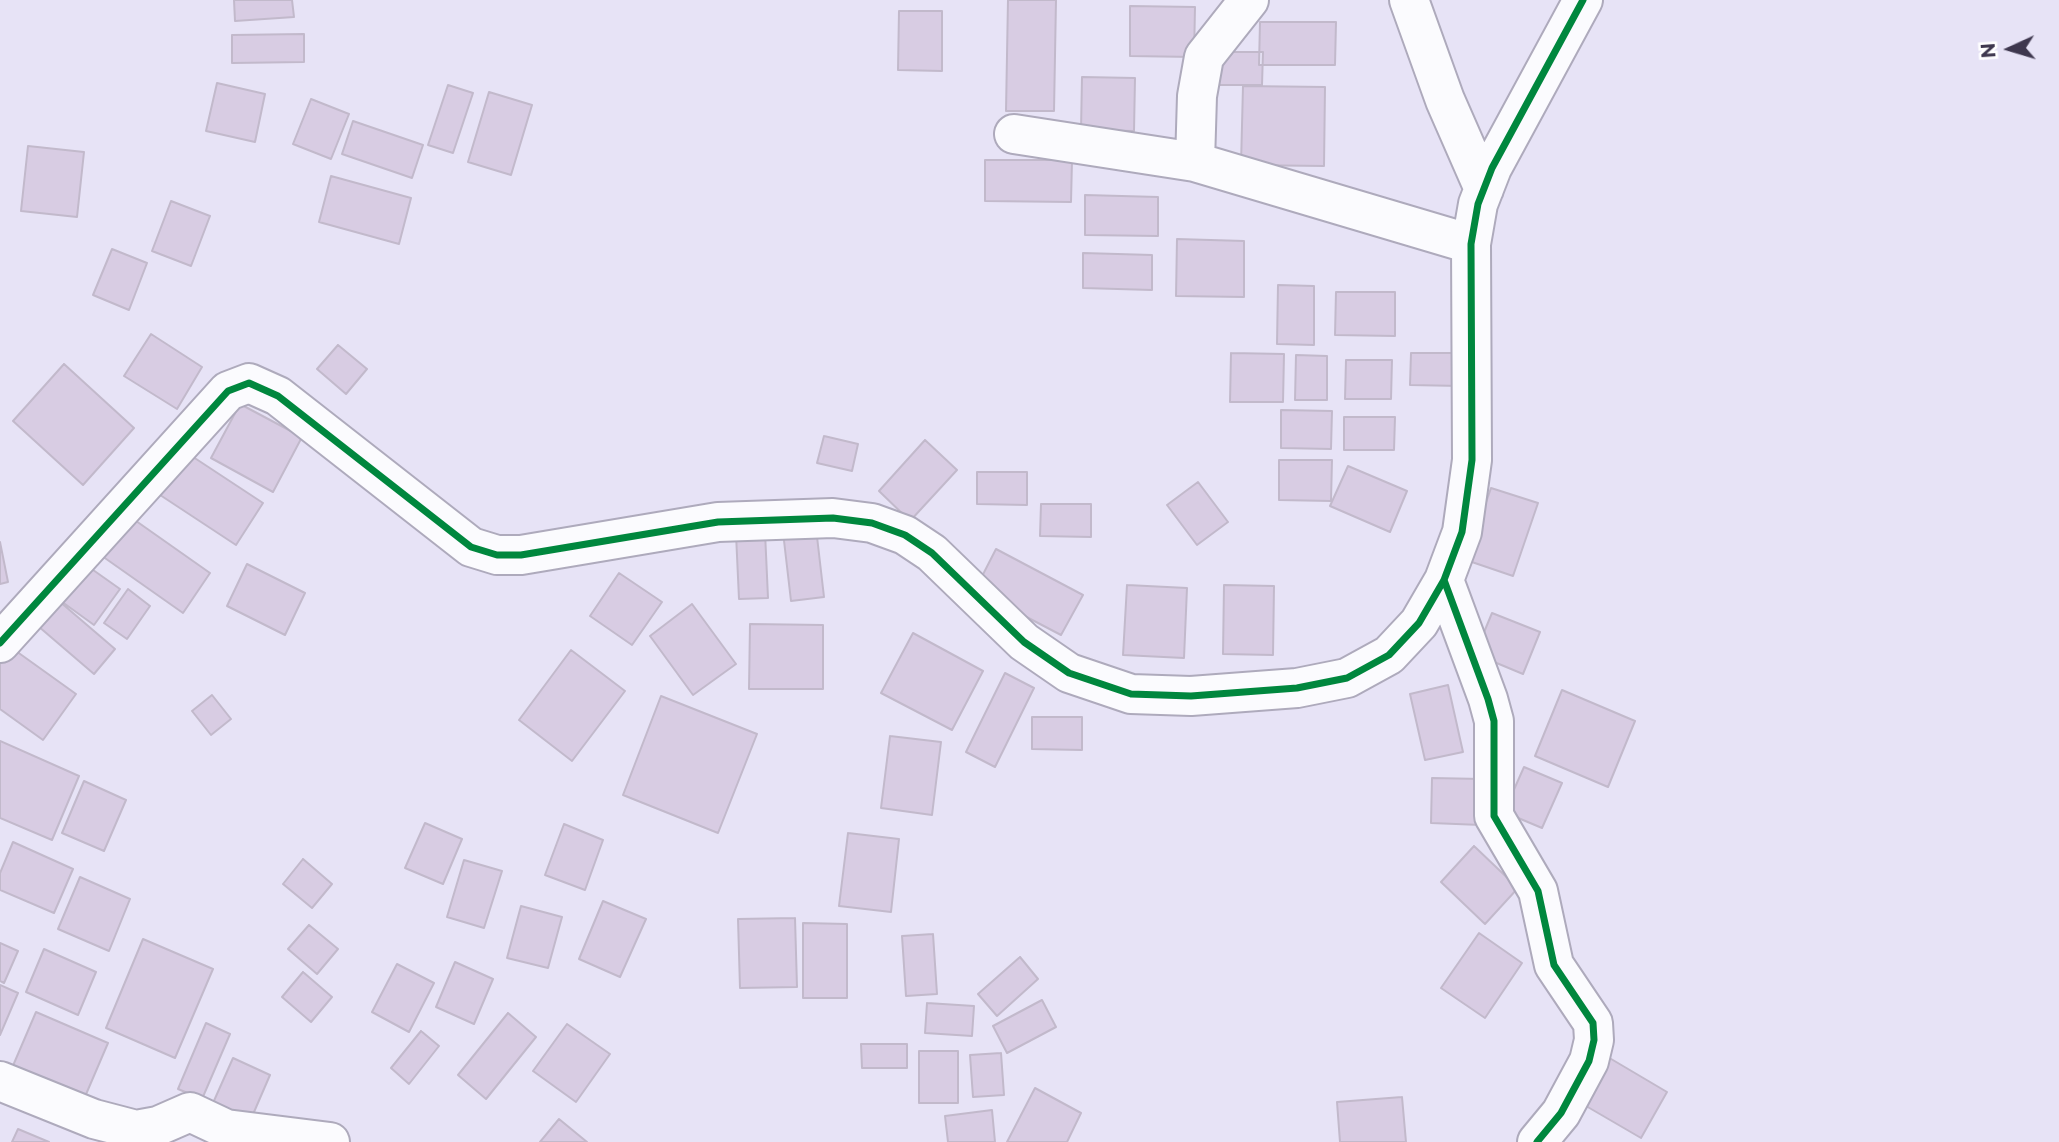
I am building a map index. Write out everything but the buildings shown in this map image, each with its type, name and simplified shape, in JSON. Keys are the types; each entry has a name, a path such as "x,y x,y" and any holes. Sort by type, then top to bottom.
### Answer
{"street":[{"path":"1195,162 1196,96 1204,57 1249,0"},
{"path":"1409,0 1445,100 1484,189"},
{"path":"0,643 228,391 250,383 278,396 471,547 497,555 521,555 718,522 833,518 872,523 905,535 932,553 1024,642 1069,673 1131,694 1191,696 1283,690 1347,678 1390,655 1419,623 1444,580 1462,532 1472,460 1471,244 1484,189 1583,0"},
{"path":"1014,134 1195,162 1471,244"},
{"path":"1444,580 1494,721 1494,816 1538,891 1554,965 1593,1023 1594,1040 1589,1061 1561,1113 1537,1142"},
{"path":"0,1081 94,1119 136,1130 158,1126 190,1112 226,1129 330,1142"}],"cycle path":[{"path":"0,643 228,391 249,383 278,396 471,547 497,555 521,555 718,522 833,518 872,523 905,535 932,553 1024,642 1069,673 1131,694 1191,696 1297,688 1347,678 1389,655 1419,623 1444,580 1462,532 1472,460 1471,244 1478,204 1492,168 1583,0"},
{"path":"1444,580 1494,721 1494,816 1538,891 1554,965 1593,1023 1594,1040 1589,1061 1561,1113 1537,1142"}]}
